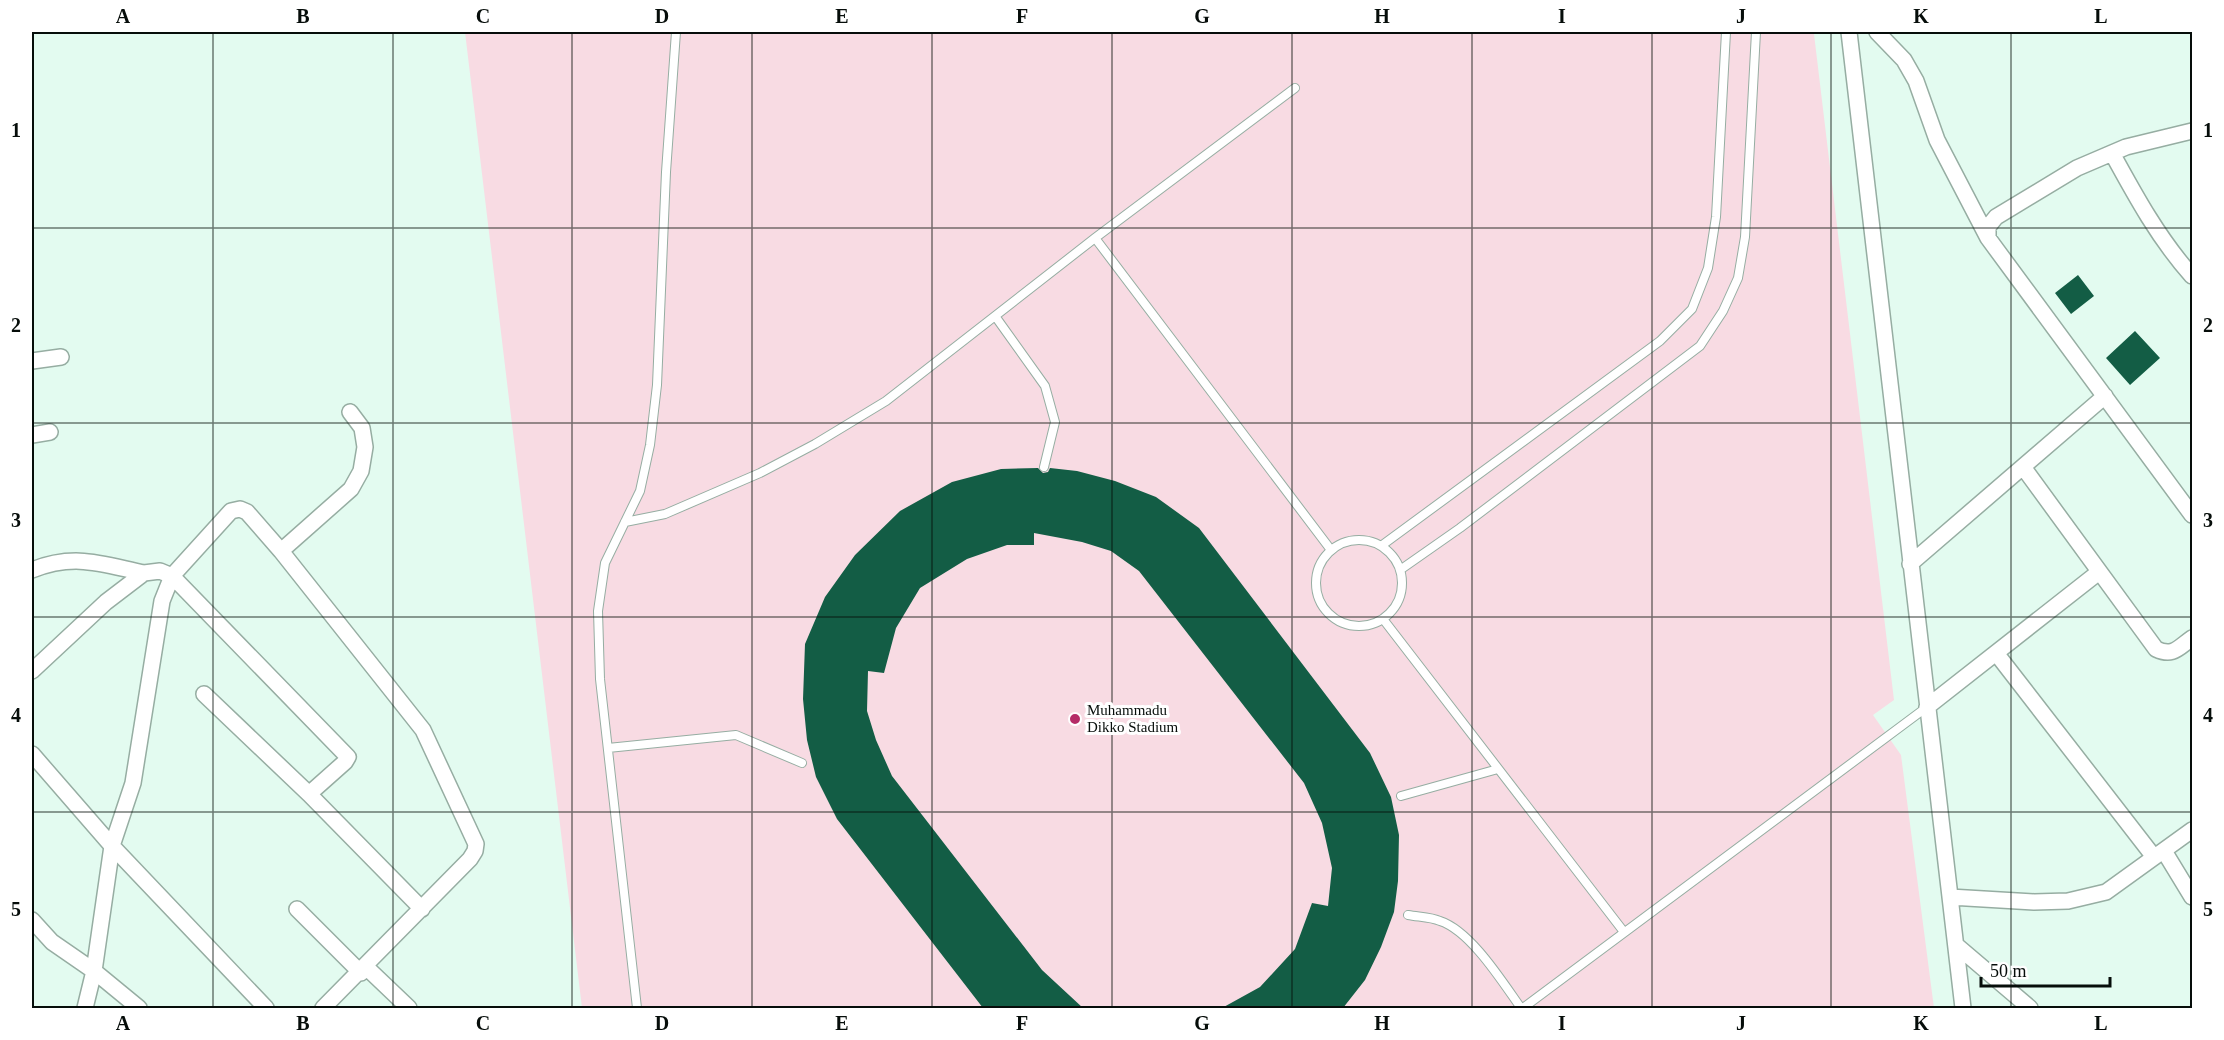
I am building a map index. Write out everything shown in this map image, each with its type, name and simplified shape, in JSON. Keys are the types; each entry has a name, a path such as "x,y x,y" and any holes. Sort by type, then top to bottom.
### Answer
{"street":[{"path":"1848,32 1963,1008"},
{"path":"1877,32 1904,60 1916,81 1937,140 1988,238 2193,515"},
{"path":"1988,238 1988,227 1996,217 2077,168 2126,147 2193,131"},
{"path":"2112,153 2146,215 2171,252 2193,276"},
{"path":"32,360 61,357"},
{"path":"1910,564 2105,396"},
{"path":"282,551 351,489 362,471 365,447 362,428 350,412"},
{"path":"32,435 50,432"},
{"path":"2023,467 2156,649 2166,654 2172,653 2193,638"},
{"path":"85,1008 94,971 112,846 133,783 162,602 172,576 231,511 240,508 247,512 282,551 423,730 476,844 470,859 323,1008"},
{"path":"32,570 49,563 79,560 144,573 160,571 172,576 348,757 309,794"},
{"path":"1927,707 2099,572"},
{"path":"32,671 106,602 144,573"},
{"path":"1996,653 2193,897"},
{"path":"204,694 309,794 422,909"},
{"path":"32,754 112,846 266,1008"},
{"path":"1950,897 2034,902 2067,900 2106,892 2193,830"},
{"path":"297,909 363,970 409,1008"},
{"path":"32,920 52,942 94,971 139,1008"},
{"path":"1956,945 2030,1008"}],"lane":[{"path":"637,1008 600,679 598,611 605,563 640,490 650,445 657,385 666,172 676,32"},
{"path":"1381,546 1660,341 1692,309 1708,268 1716,217 1726,32"},
{"path":"1400,570 1460,528 1700,346 1723,311 1738,278 1745,237 1756,32"},
{"path":"625,522 664,514 760,473 815,444 886,401 1095,238 1295,88"},
{"path":"1095,238 1331,550"},
{"path":"995,316 1045,386 1055,422 1044,467"},
{"path":"1360,540 1381,546 1393,556 1400,570 1401,592 1391,612 1383,620 1373,624 1350,626 1340,623 1323,608 1315,588 1318,567 1331,550 1350,541 1360,540"},
{"path":"1383,620 1624,932"},
{"path":"1408,915 1442,921 1465,937 1522,1008 1927,707"},
{"path":"608,748 736,735 802,763"},
{"path":"1401,796 1498,769"}],"shaded area":[{"path":"465,32 1740,32 1814,34 1894,700 1873,715 1901,755 1934,1008 582,1008"}],"building":[{"path":"2078,275 2094,296 2071,314 2055,293"},
{"path":"2135,331 2160,358 2130,385 2106,358"},
{"path":"1038,468 1043,473 1048,472 1050,468 1077,471 1115,481 1156,497 1199,528 1370,753 1391,797 1399,835 1398,881 1394,912 1381,947 1365,980 1343,1008 1222,1008 1260,987 1295,949 1312,903 1328,906 1332,868 1322,823 1304,783 1139,571 1111,551 1082,542 1034,533 1034,545 1007,545 967,559 920,588 896,628 884,673 868,671 867,711 876,740 892,776 1042,970 1083,1008 983,1008 837,819 816,777 807,740 803,699 805,644 825,597 855,555 900,511 952,482 1001,469"}],"place":[{"name":"Muhammadu Dikko Stadium","path":"1075,719"}]}
